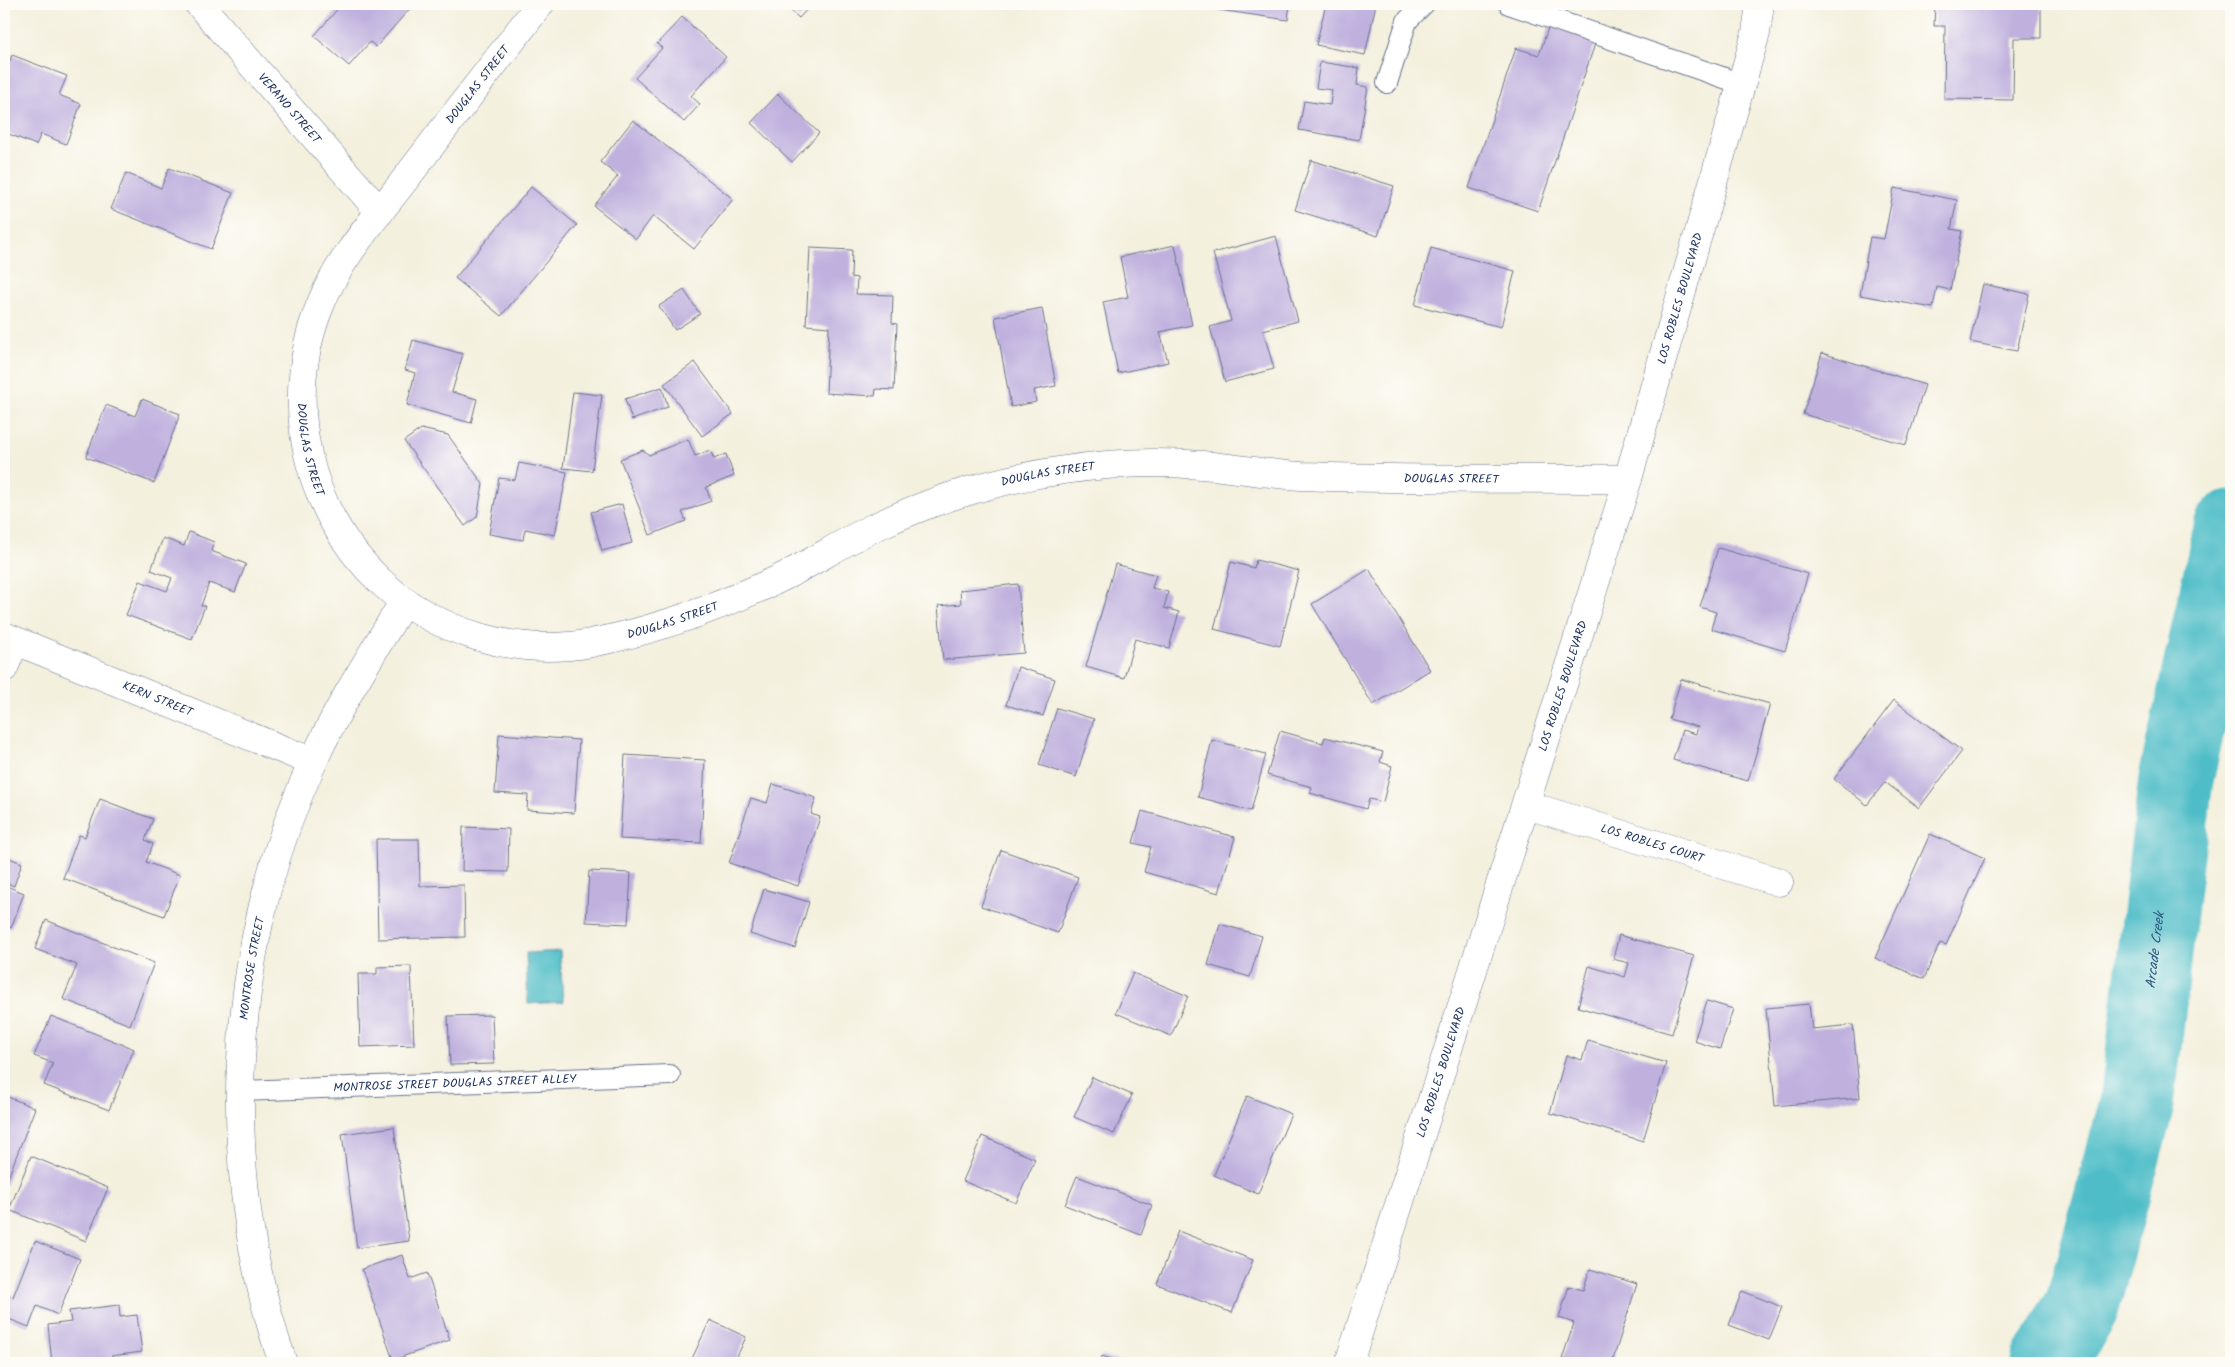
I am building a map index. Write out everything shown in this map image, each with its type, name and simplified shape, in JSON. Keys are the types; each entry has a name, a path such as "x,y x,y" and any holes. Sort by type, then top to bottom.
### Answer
{"street":[{"name":"VERANO STREET","path":"199,4 380,212"},
{"name":"DOUGLAS STREET","path":"540,4 380,212 333,277 310,332 303,362 302,423 309,460 326,509 342,536 360,560 381,582 404,601 438,621 465,633 524,646 554,647 616,638 703,611 771,583 874,528 936,501 999,482 1064,470 1130,464 1197,465 1296,476 1628,479"},
{"name":"LOS ROBLES BOULEVARD","path":"1349,1363 1527,805 1628,479 1742,84 1756,33 1760,4"},
{"name":"MONTROSE STREET","path":"283,1363 272,1331 252,1246 242,1160 240,1090 242,1030 255,944 276,859 312,762 344,699 404,601"},
{"name":"KERN STREET","path":"9,638 312,762"},
{"path":"4,668 9,638"},
{"name":"LOS ROBLES COURT","path":"1527,805 1778,882"}],"lane":[{"path":"1388,83 1407,21 1424,4"},
{"path":"1508,4 1742,84"},
{"name":"MONTROSE STREET DOUGLAS STREET ALLEY","path":"240,1090 670,1075"}],"water":[{"path":"560,951 563,1002 528,1004 526,953"}],"building":[{"path":"342,4 414,4 376,47 370,42 349,66 314,36"},
{"path":"744,4 762,4 760,7 749,8"},
{"path":"783,4 812,4 799,18"},
{"path":"1212,4 1290,4 1288,20 1212,9"},
{"path":"1326,4 1376,4 1365,55 1316,45"},
{"path":"1935,4 2041,4 2041,38 2014,38 2013,100 1944,99 1945,26 1934,26"},
{"path":"682,17 726,57 691,96 700,104 684,122 635,78 662,48 657,44"},
{"path":"1549,25 1596,41 1538,211 1469,188 1516,48 1539,55"},
{"path":"12,55 67,76 59,95 81,104 66,144 41,134 36,145 4,132 4,76"},
{"path":"1320,62 1359,68 1357,85 1368,87 1359,140 1299,130 1304,101 1330,105 1332,90 1316,88"},
{"path":"778,94 819,133 792,162 751,123"},
{"path":"633,120 733,199 694,249 653,216 636,239 594,206 618,176 600,162"},
{"path":"1311,160 1394,186 1378,236 1295,210"},
{"path":"169,168 233,193 211,249 111,209 126,173 161,188"},
{"path":"531,187 577,225 501,316 455,278"},
{"path":"1894,188 1957,200 1951,229 1962,231 1950,290 1937,287 1933,308 1860,295 1870,237 1884,239"},
{"path":"1276,236 1298,321 1263,330 1274,369 1225,382 1210,327 1231,321 1213,253"},
{"path":"1175,245 1192,325 1160,332 1168,362 1118,373 1103,302 1128,297 1120,257"},
{"path":"810,248 852,250 851,277 857,278 856,294 893,295 892,323 897,324 894,390 876,389 875,396 826,393 829,327 806,325"},
{"path":"1431,248 1515,271 1501,327 1415,305"},
{"path":"1983,284 2029,294 2017,351 1970,342"},
{"path":"684,290 700,314 675,330 659,306"},
{"path":"1042,308 1056,386 1034,390 1036,402 1011,407 995,317"},
{"path":"413,340 463,354 452,392 477,399 471,423 407,405 415,373 405,370"},
{"path":"1822,353 1925,385 1906,445 1803,414"},
{"path":"695,362 733,414 702,436 664,384"},
{"path":"662,387 668,407 632,420 625,399"},
{"path":"573,392 602,395 592,471 563,468"},
{"path":"142,399 180,414 154,483 86,457 106,405 135,416"},
{"path":"421,429 448,435 483,484 477,517 465,526 404,441"},
{"path":"688,439 695,456 710,450 714,459 726,454 734,476 706,487 711,501 682,512 686,521 650,535 620,459 643,450 649,455"},
{"path":"519,463 567,472 555,535 525,529 523,540 489,534 499,478 515,480"},
{"path":"622,504 632,543 602,551 591,512"},
{"path":"189,532 214,542 211,551 246,564 235,592 209,583 201,606 205,606 192,639 126,615 140,581 167,591 172,578 151,570 163,538 184,546"},
{"path":"1718,548 1808,574 1785,651 1711,629 1716,612 1700,607"},
{"path":"1256,560 1299,571 1280,646 1214,629 1231,562 1254,568"},
{"path":"1115,564 1156,575 1152,588 1168,592 1164,608 1179,612 1169,648 1135,639 1124,678 1086,667"},
{"path":"1369,569 1430,670 1373,705 1312,604"},
{"path":"1018,584 1024,653 943,660 938,606 961,604 960,590"},
{"path":"1018,667 1055,679 1043,716 1006,705"},
{"path":"1681,679 1770,704 1748,781 1673,760 1682,730 1696,734 1698,727 1669,719"},
{"path":"1894,700 1962,751 1919,808 1885,782 1867,805 1834,779"},
{"path":"1057,708 1094,719 1076,777 1039,765"},
{"path":"1280,731 1323,743 1325,737 1383,752 1380,762 1392,766 1383,802 1369,799 1366,809 1310,793 1312,787 1267,775"},
{"path":"499,734 579,740 574,813 527,810 528,795 495,793"},
{"path":"1212,740 1266,754 1251,811 1198,797"},
{"path":"625,755 705,760 701,843 620,839"},
{"path":"773,784 816,798 811,814 820,817 798,886 729,863 751,798 767,803"},
{"path":"100,799 153,819 145,840 153,844 146,862 180,875 164,916 63,878 79,835 85,837"},
{"path":"1142,811 1235,837 1219,893 1144,872 1151,847 1133,843"},
{"path":"463,827 509,829 508,872 462,871"},
{"path":"1930,834 1985,858 1946,945 1940,943 1924,979 1875,958"},
{"path":"376,839 419,839 420,886 464,885 465,937 378,939"},
{"path":"1001,850 1078,877 1058,933 981,906"},
{"path":"4,856 22,863 14,886 4,882"},
{"path":"589,871 631,873 628,924 586,922"},
{"path":"4,885 24,893 11,928 4,925"},
{"path":"764,889 809,902 795,948 750,934"},
{"path":"46,920 154,963 130,1025 63,999 77,965 35,949"},
{"path":"1220,924 1262,936 1250,977 1208,965"},
{"path":"1619,935 1694,956 1672,1034 1578,1007 1589,966 1625,977 1629,963 1613,959"},
{"path":"411,966 414,1045 360,1047 358,974 377,974 377,967"},
{"path":"1133,973 1188,996 1171,1036 1116,1013"},
{"path":"1707,1001 1733,1009 1720,1049 1694,1041"},
{"path":"1809,1004 1812,1029 1853,1025 1860,1098 1775,1106 1766,1008"},
{"path":"492,1015 494,1064 450,1065 448,1016"},
{"path":"51,1016 134,1049 109,1110 44,1085 53,1063 34,1056"},
{"path":"1588,1040 1666,1063 1643,1141 1550,1113 1566,1055 1582,1060"},
{"path":"1092,1077 1132,1095 1114,1134 1074,1117"},
{"path":"1247,1096 1291,1114 1258,1194 1214,1175"},
{"path":"8,1097 35,1108 4,1188 4,1108"},
{"path":"394,1127 409,1241 357,1248 342,1134"},
{"path":"982,1136 1035,1159 1016,1203 963,1181"},
{"path":"31,1156 108,1188 86,1241 9,1210"},
{"path":"1077,1176 1152,1205 1141,1235 1065,1205"},
{"path":"1178,1231 1253,1260 1232,1313 1157,1284"},
{"path":"35,1241 80,1259 58,1315 37,1306 29,1327 4,1317 4,1306 8,1295 13,1297"},
{"path":"402,1255 410,1279 427,1273 450,1340 393,1360 362,1269"},
{"path":"1590,1269 1637,1284 1612,1363 1576,1363 1562,1359 1574,1323 1559,1318 1569,1286 1583,1290"},
{"path":"1742,1291 1782,1307 1769,1340 1729,1325"},
{"path":"119,1305 120,1317 137,1315 142,1352 111,1356 112,1363 52,1363 48,1325 71,1322 69,1311"},
{"path":"710,1320 746,1337 734,1363 690,1363"},
{"path":"1102,1356 1124,1363 1100,1363"}],"waterway":[{"name":"Arcade Creek","path":"2049,1363 2082,1306 2137,1104 2176,779 2231,528"}]}
